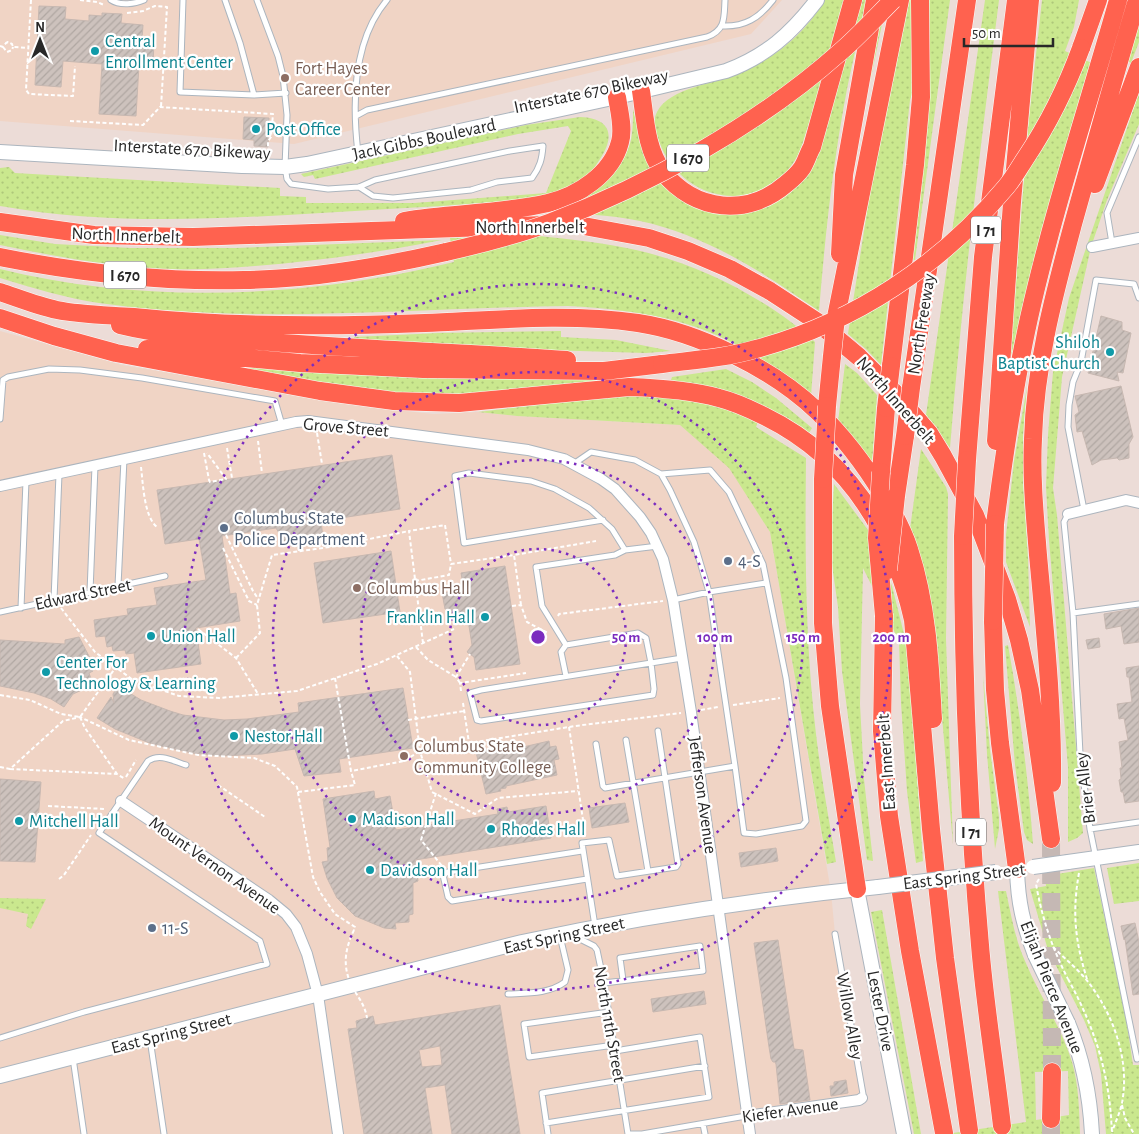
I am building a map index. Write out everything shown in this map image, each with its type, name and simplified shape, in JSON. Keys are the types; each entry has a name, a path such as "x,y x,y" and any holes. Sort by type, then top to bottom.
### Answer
{"highway":[{"path":"641,91 650,144 663,171 678,186 699,199 716,205 737,206 757,202 775,193 802,168 812,147 853,0"},
{"path":"857,889 830,706 825,650 823,623 822,480 836,317 844,175 875,0"},
{"name":"I 670","path":"3,257 99,273 179,279 244,280 350,271 396,264 548,223 612,196 683,161 759,114 839,54 893,0"},
{"path":"836,317 900,0"},
{"path":"884,616 877,538 886,408 915,166 921,97 920,0"},
{"name":"North Freeway","path":"911,388 931,260 967,0"},
{"name":"I 71","path":"1002,1126 980,948 971,835 964,687 963,536 983,257 1016,0"},
{"path":"1030,0 1001,347 996,434 993,621 995,690 1000,744 1030,870"},
{"path":"1081,48 1091,0"},
{"path":"54,336 126,346 246,358 414,368 507,371 604,371 711,358 746,351 795,337 848,314 900,284 962,235 1007,186 1041,134 1067,85 1098,0"},
{"path":"995,524 1011,410 1029,318 1074,148 1118,0"},
{"path":"1059,275 1137,0"},
{"path":"1059,275 1139,67"},
{"path":"334,233 429,216 509,209 548,203 567,197 589,184 603,172 616,155 621,141 622,130 617,97"},
{"name":"North Innerbelt","path":"4,223 65,232 114,236 193,238 573,224 649,238 688,251 730,269 770,291 816,321 859,357 894,392 929,433 975,515 1007,599 1019,640 1030,690 1051,839 1053,737 1033,493 1033,440 1038,377 1059,275"},
{"path":"2,292 56,310 144,331 316,346 662,364"},
{"path":"56,310 248,326 322,327 551,317 596,318 671,330 706,342 752,364 787,387 816,410 848,444 870,472 895,515 908,545 918,582 926,624 930,661 934,746 932,829"},
{"path":"0,318 54,336 116,353 320,391 394,401 459,403 508,400 629,386 695,393 720,398 749,409 780,424 818,451 857,490 870,510 894,557 906,590 913,620 945,958 969,1130"},
{"name":"East Innerbelt","path":"911,388 896,496 884,616 882,731 889,816 910,951 944,1133"},
{"path":"1051,1119 1052,1072"}],"main road":[{"name":"Jack Gibbs Boulevard","path":"0,152 285,167 307,164 710,76 742,65 765,52 787,35 817,0"},
{"name":"East Spring Street","path":"0,1076 563,933 719,908 857,889 996,872 1074,865 1095,858 1139,852"},
{"name":"Elijah Pierce Avenue","path":"1030,870 1018,898 1021,914 1034,955 1068,1022 1078,1047 1091,1102 1092,1134"},
{"name":"Lester Drive","path":"857,889 904,1134"}],"street":[{"path":"1092,248 1139,238"},
{"name":"Grove Street","path":"0,486 296,422 318,422 528,450 575,463 601,479"},
{"name":"Jefferson Avenue","path":"601,479 628,502 640,516 658,546 669,578 691,712 750,1134"},
{"path":"1068,514 1126,500 1139,502"},
{"name":"Mount Vernon Avenue","path":"121,801 270,900 286,914 296,927 303,940 318,995 338,1134"},
{"name":"Kiefer Avenue","path":"746,1116 859,1100 862,1098"}],"lane":[{"path":"111,0 115,2 136,3 144,0"},
{"path":"183,0 180,92 254,96 286,93"},
{"path":"224,0 240,44 254,96"},
{"path":"257,0 278,56 286,93 285,167 286,179 291,184 328,189 359,188 375,180 501,152 543,146 538,169 532,178 498,182 471,190 393,198 373,196 359,188"},
{"path":"358,153 356,116 360,55 370,25 387,0"},
{"path":"356,116 367,110 707,37 716,34 722,26 725,0"},
{"path":"722,26 736,27 748,21 759,15 773,0"},
{"path":"1112,243 1107,213 1139,138"},
{"path":"1084,510 1068,427 1069,405 1073,382 1081,362 1096,280 1134,284 1139,298"},
{"path":"0,419 3,380 8,377 49,370 80,370 142,378 275,401 282,425"},
{"path":"575,463 591,452 635,460 661,474 710,470 729,492 763,564 792,715 806,820 802,826 756,834 744,833 709,592 694,542 661,474"},
{"path":"118,586 124,460"},
{"path":"90,592 95,466"},
{"path":"603,520 464,543 455,476 468,473 531,481 555,489 589,508 603,520 612,529 625,550"},
{"path":"54,600 59,474"},
{"path":"21,608 26,481"},
{"name":"Brier Alley","path":"1068,514 1064,522 1073,613 1080,754 1095,858 1137,1059"},
{"path":"566,645 542,606 536,567 615,555 625,550 658,546"},
{"name":"Edward Street","path":"0,612 165,576"},
{"path":"673,600 766,583"},
{"path":"1073,613 1139,604"},
{"path":"566,676 561,652 566,645 638,633 646,638 651,663 653,695 481,721 476,720 470,693 487,688 566,676 651,663 682,658"},
{"path":"595,927 582,844 609,840 616,876 676,867 678,864 658,731"},
{"path":"626,740 648,871"},
{"path":"596,744 602,786 605,788 735,766"},
{"path":"0,1038 84,1012 267,964 260,940 99,833 148,761 154,757 163,757 186,765"},
{"path":"1090,829 1139,822"},
{"path":"582,851 448,872 443,876 448,897 452,901 587,879"},
{"path":"508,994 542,992 558,988 565,982 568,970 563,933"},
{"name":"North 11th Street","path":"563,933 594,946 597,950 609,1012 628,1134"},
{"name":"Willow Alley","path":"835,934 863,1094 862,1098"},
{"path":"604,983 704,971 700,946 620,958 623,980"},
{"path":"546,1123 709,1097 700,1038 529,1058 524,1024 609,1012"},
{"path":"150,1038 164,1134"},
{"path":"73,1058 84,1134"},
{"path":"548,1134 542,1093 704,1066"},
{"name":"Kiefer Avenue","path":"628,1134 642,1134 746,1116"},
{"path":"703,1124 705,1134"}],"path":[{"path":"31,0 26,90 29,94 73,96 74,66"},
{"path":"80,0 98,2 110,8"},
{"path":"70,121 143,126 161,107 168,7 155,6 143,11 125,13"},
{"path":"13,47 12,50 7,52 2,47 8,42 13,47 28,48"},
{"name":"Interstate 670 Bikeway","path":"161,107 273,114 271,137 268,141 268,153 202,150"},
{"path":"316,430 322,464"},
{"path":"258,441 262,473"},
{"path":"227,448 232,478"},
{"path":"206,453 226,479 210,482 208,480 206,453"},
{"path":"141,467 148,515 152,524 157,527"},
{"path":"236,658 260,633 257,605 272,555 330,547 445,525 451,564 449,575 415,581"},
{"path":"409,531 423,643"},
{"path":"226,535 253,592 259,600"},
{"path":"224,548 249,602 257,605"},
{"path":"451,564 514,555"},
{"path":"54,600 95,652 133,680 179,696 219,698 297,691 377,664 454,629"},
{"path":"512,606 521,605 527,622 552,635 559,614 673,600"},
{"path":"198,629 236,658 259,695"},
{"path":"416,647 428,660 456,677 462,692"},
{"path":"456,677 470,654"},
{"path":"396,655 410,672 420,752 432,792 475,814 498,798 578,791"},
{"path":"10,768 63,722 80,717 116,667"},
{"path":"460,683 530,673"},
{"path":"298,792 355,785 335,678"},
{"path":"0,695 30,700 61,714 80,717 129,740 198,755 254,758 275,766 297,787 313,877 329,907 342,920 355,927 347,946 346,972 352,987 365,1007 367,1018"},
{"path":"351,771 404,761 420,752 569,727 691,712 782,698"},
{"path":"463,702 469,744"},
{"path":"408,720 464,711"},
{"path":"80,717 85,728 117,774 125,779"},
{"path":"569,727 587,843"},
{"path":"0,767 117,774"},
{"path":"218,785 265,817"},
{"path":"436,793 421,840 448,872"},
{"path":"48,806 108,809 102,817"},
{"path":"59,879 64,875 91,834"},
{"path":"1074,865 1075,934 1079,956 1087,981"},
{"path":"1030,870 1036,884 1040,908 1053,947 1083,1005 1102,1056 1107,1076 1112,1133"},
{"path":"1053,947 1087,981 1108,1014 1118,1041 1122,1060 1122,1103 1125,1118 1134,1134"},
{"path":"1112,1133 1122,1103"}],"shaded area":[{"name":"Fort Hayes Career Center","path":"0,0 782,0 751,34 294,144 0,121"},
{"name":"Columbus State Community College","path":"0,331 122,365 384,409 434,414 478,412 680,425 729,467 770,532 831,892 835,934 863,1094 747,1116 750,1134 0,1134"}],"green space":[{"path":"825,0 844,0 801,149 791,166 775,182 757,192 738,196 718,194 700,188 683,177 669,161 656,131 657,112 663,104 672,97 694,87 730,77 766,60 799,34"},
{"path":"861,0 867,0 847,89 838,144 827,227 819,311 734,257 664,227 629,219 552,211 600,184 611,176 619,166 631,140 633,109 640,136 666,187 759,206 772,204 784,197 795,189 808,173"},
{"path":"882,0 887,0 870,82 867,82"},
{"path":"909,0 912,0 914,88 910,100 881,365 848,334 876,154"},
{"path":"928,0 950,0 915,260 910,259 927,122 930,77"},
{"path":"985,0 999,0 972,224 950,448 926,415"},
{"path":"1042,0 1079,0 1074,27 1065,51 1094,64 1034,267 1010,360 1028,127"},
{"path":"1139,21 1139,42 1131,63 1128,61"},
{"path":"1139,93 1139,124 1107,200 1091,247 1062,377 1053,488 1057,515 1083,833 1068,842 1068,767 1046,487 1053,372 1069,298"},
{"path":"580,117 590,118 604,124 609,135 605,150 594,168 586,176 560,191 536,198 428,207 194,219 96,217 0,206 0,168 9,167 15,173 280,188 280,196 306,197 306,203 414,203 546,193 571,131 568,126 518,134 315,179 313,175 304,177 301,174 526,125"},
{"path":"0,235 55,244 131,248 236,248 442,240 302,262 182,269 107,264 43,254 0,245"},
{"path":"538,236 612,245 660,256 684,264 732,285 776,311 815,342 811,396 770,365 725,339 687,324 628,311 568,306 333,314 216,313 158,310 99,303 62,296 0,278 0,269 46,279 140,291 187,293 283,290 376,278 454,262 450,238"},
{"path":"561,331 561,337 616,340 671,351 646,353 512,349 355,340 354,337 439,333"},
{"path":"845,364 857,373 877,395 872,464 838,422"},
{"path":"244,367 406,377 607,380 471,397 443,397 359,390 243,369"},
{"path":"726,369 752,382 776,398 812,428 809,433 776,413 743,398 671,380 672,377"},
{"path":"1027,387 1023,435 1023,483 1030,627 1006,562 1006,535 1014,461"},
{"path":"615,396 676,397 712,404 758,422 756,427 806,458 806,562 812,700 836,862 827,864 770,532 729,468 680,425 478,412"},
{"path":"921,449 946,487 948,494 946,639 953,845 934,623 928,588 910,529"},
{"path":"834,484 868,530 892,586 905,638 910,678 923,861 916,863 907,791 899,641 863,568 860,704 864,779 873,861 867,860 842,671 838,607 830,551"},
{"path":"1008,645 1023,744 1033,844 1027,840 1024,832 1015,765 1005,646"},
{"path":"983,675 999,817 995,849 987,754"},
{"path":"1139,863 1139,901 1114,904 1107,868"},
{"path":"1094,868 1126,1018 1133,1065 1139,1065 1139,1134 1106,1134 1101,1074 1095,1046 1084,1020 1048,950 1030,889 1046,886 1045,876"},
{"path":"998,891 1006,891 1022,953 1062,1036 1072,1062 1079,1107 1080,1134 946,1134 1026,1122","holes":["1068,1071 1069,1115 1036,1120 1035,1072"]},
{"path":"0,898 46,899 31,929 26,926 28,914 0,908"},
{"path":"882,910 921,1134 914,1134 871,912"}],"building":[{"name":"Central Enrollment Center","path":"39,6 66,7 65,19 89,21 89,15 102,16 102,13 122,14 121,23 143,25 142,39 154,40 153,66 139,65 136,116 99,114 102,64 63,61 61,87 35,85"},
{"name":"Post Office","path":"244,117 269,118 268,147 254,146 254,140 243,139"},
{"name":"Shiloh Baptist Church","path":"1101,316 1122,322 1122,330 1131,333 1123,373 1117,372 1119,381 1088,373"},
{"path":"1121,386 1133,437 1129,444 1129,458 1101,460 1092,465 1082,431 1077,432 1075,415 1079,412 1075,396"},
{"path":"392,455 400,509 321,521 323,538 300,546 292,546 285,543 276,528 222,536 230,594 236,593 240,621 196,628 201,664 137,673 134,653 126,654 125,650 113,651 112,646 107,647 105,636 96,637 94,620 128,615 127,609 157,605 154,588 206,580 199,539 165,544 157,490"},
{"name":"Columbus Hall","path":"391,551 400,612 323,623 314,563"},
{"name":"Franklin Hall","path":"505,566 520,664 476,670 474,657 467,652 472,645 469,626 445,609 442,593 464,590 461,573"},
{"path":"1139,608 1139,642 1124,644 1121,626 1106,629 1104,614"},
{"name":"Center For Technology & Learning","path":"79,637 91,660 88,661 93,671 89,673 93,685 73,694 64,707 51,699 34,693 0,686 0,640 65,644 65,640"},
{"path":"1099,638 1100,647 1088,649 1086,640"},
{"path":"1139,666 1139,801 1125,803 1119,780 1121,779 1120,768 1122,768 1119,742 1128,740 1124,718 1119,719 1117,704 1132,702 1126,668"},
{"name":"Nestor Hall","path":"118,686 141,700 170,711 183,715 224,720 299,712 298,703 403,688 413,748 339,759 341,772 304,776 295,749 262,754 221,756 192,753 152,744 115,729 97,718 111,697 114,703 113,694"},
{"path":"549,741 550,747 556,746 559,759 554,760 557,775 506,786 506,788 500,789 501,791 486,794 476,752 492,748 492,751 496,750 497,753"},
{"name":"Mitchell Hall","path":"0,779 41,782 35,862 0,861"},
{"path":"374,791 375,799 390,796 396,830 498,814 497,809 507,807 508,812 546,806 551,838 415,860 418,881 413,883 413,914 409,915 409,922 395,923 396,929 384,928 355,916 337,898 327,878 322,862 328,861 327,848 330,847 323,799"},
{"path":"625,803 629,822 592,828 589,808"},
{"path":"776,848 778,861 741,867 739,853"},
{"path":"1135,923 1139,942 1139,994 1133,995 1125,939 1121,926"},
{"path":"778,940 794,1049 803,1050 810,1100 780,1104 776,1064 771,1059 754,943"},
{"path":"704,991 706,1004 653,1012 651,999"},
{"path":"500,1005 520,1134 452,1134 445,1085 425,1088 432,1134 364,1134 348,1029 357,1028 356,1021 373,1016 375,1025","holes":["440,1046 442,1065 422,1067 419,1050"]},
{"path":"846,1080 848,1093 831,1096 830,1086 834,1086 834,1082"}],"tunnel":[{"path":"1051,839 1052,1072"},
{"path":"1051,1119 1051,1134"}],"place":[{"name":"Central Enrollment Center","path":"95,51"},
{"name":"Fort Hayes Career Center","path":"285,78"},
{"name":"Post Office","path":"256,129"},
{"name":"Shiloh Baptist Church","path":"1110,352"},
{"name":"Columbus State Police Department","path":"224,528"},
{"name":"4-S","path":"728,561"},
{"name":"Columbus Hall","path":"357,588"},
{"name":"Franklin Hall","path":"485,617"},
{"name":"Union Hall","path":"151,636"},
{"name":"Center For Technology & Learning","path":"46,672"},
{"name":"Nestor Hall","path":"234,736"},
{"name":"Columbus State Community College","path":"404,756"},
{"name":"Madison Hall","path":"352,819"},
{"name":"Mitchell Hall","path":"19,821"},
{"name":"Rhodes Hall","path":"491,829"},
{"name":"Davidson Hall","path":"370,870"},
{"name":"11-S","path":"152,928"}]}
